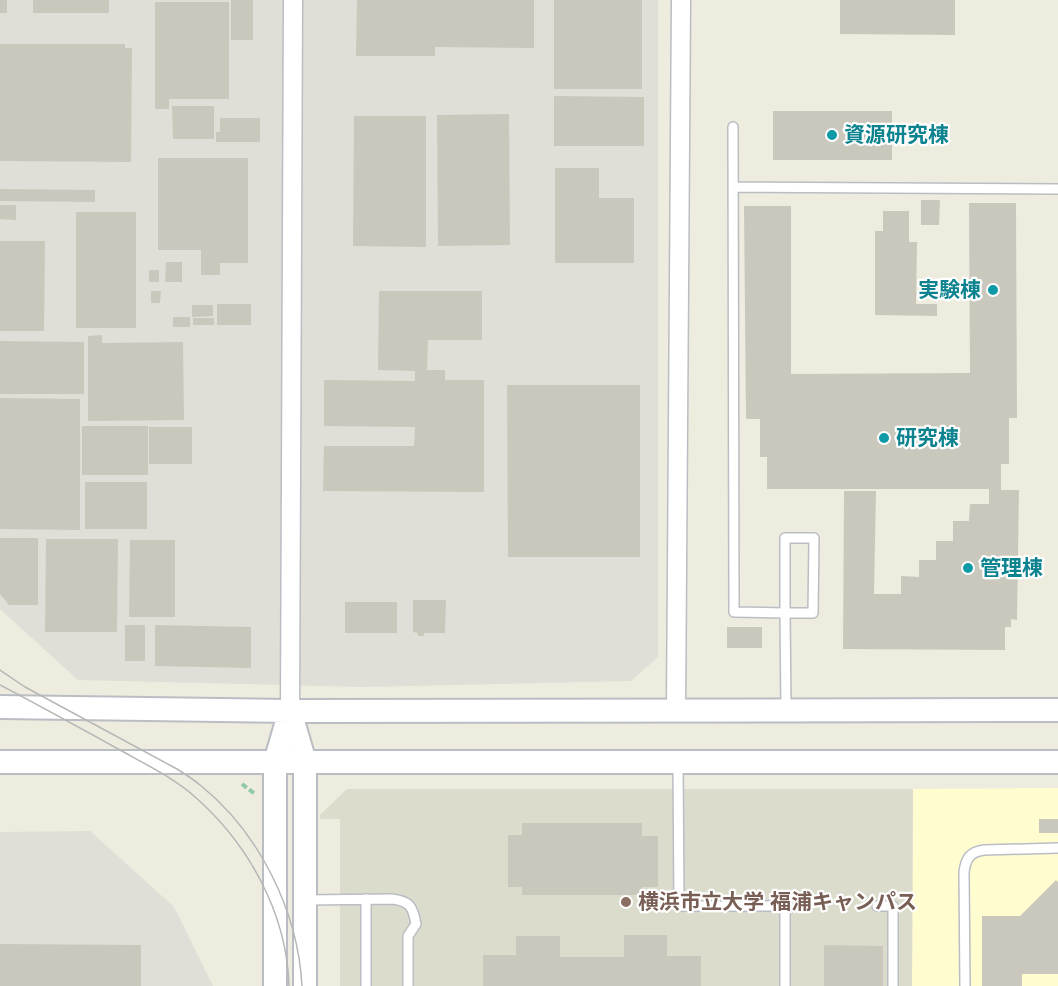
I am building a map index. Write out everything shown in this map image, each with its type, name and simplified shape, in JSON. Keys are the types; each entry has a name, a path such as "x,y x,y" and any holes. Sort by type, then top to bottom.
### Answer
{"street":[{"path":"293,0 290,711 305,762 305,986"},
{"path":"676,711 681,0"},
{"path":"0,707 290,711 1058,710"},
{"path":"275,986 274,762 290,711"},
{"path":"0,762 1051,762 1058,743"}],"lane":[{"path":"733,127 734,612 785,613 813,614 814,538 785,538 785,613 786,711"},
{"path":"733,188 1058,189"},
{"path":"678,762 679,906 785,906 785,986"},
{"path":"965,986 964,872 969,856 976,851 984,850 1058,848"},
{"path":"366,899 366,986"},
{"path":"305,900 402,900 410,905 416,924 408,936 408,986"},
{"path":"878,906 893,906 893,986"}],"shaded area":[{"path":"0,0 658,0 658,657 631,681 363,687 78,680 0,609"},
{"path":"1058,788 1058,986 912,986 913,789"},
{"name":"横浜市立大学 福浦キャンパス","path":"347,789 913,789 912,986 340,986 340,819 320,819 320,815"},
{"path":"90,831 174,907 213,986 0,986 0,832"}],"building":[{"path":"0,0 7,0 7,13 0,13"},
{"path":"33,0 109,0 109,13 33,13"},
{"path":"231,0 253,0 253,40 231,40"},
{"path":"357,0 534,0 534,48 435,47 435,56 356,56"},
{"path":"554,0 642,0 642,89 554,89"},
{"path":"840,0 955,0 955,35 840,34"},
{"path":"155,2 229,2 229,99 169,99 169,109 155,109"},
{"path":"0,44 125,44 125,48 132,48 131,162 0,161"},
{"path":"554,96 644,97 644,146 554,146"},
{"path":"172,106 214,106 214,139 173,139"},
{"name":"資源研究棟","path":"773,111 892,111 892,160 773,160"},
{"path":"509,114 510,245 438,246 437,115"},
{"path":"354,116 426,116 426,247 353,246"},
{"path":"220,118 260,118 260,142 216,142 216,132 220,132"},
{"path":"158,158 248,158 248,263 220,263 220,275 201,275 201,250 158,250"},
{"path":"555,168 599,168 599,198 634,198 634,263 555,263"},
{"path":"0,189 95,190 95,202 0,201"},
{"path":"921,200 940,200 939,225 921,225"},
{"path":"969,203 1016,203 1017,418 1009,418 1009,464 1001,464 1001,490 1019,490 1017,620 1011,619 1011,627 1005,627 1005,650 843,649 844,491 876,491 874,594 901,594 901,576 919,577 919,560 936,560 936,541 953,541 953,521 969,521 970,504 989,504 989,489 767,489 767,457 760,457 760,419 746,419 744,206 791,206 791,374 970,373"},
{"path":"0,205 16,205 16,220 0,219"},
{"path":"883,211 909,211 909,242 917,242 916,304 937,304 937,316 875,315 875,231 883,231"},
{"path":"76,212 136,212 136,328 76,328"},
{"path":"0,241 45,241 44,331 0,331"},
{"path":"166,262 182,262 182,282 165,282"},
{"path":"149,270 159,270 159,282 149,282"},
{"path":"151,291 161,291 160,303 151,303"},
{"path":"379,291 482,291 482,340 428,340 427,370 445,370 445,380 484,380 484,492 323,491 324,446 414,446 415,427 324,426 324,380 415,381 415,371 378,370"},
{"path":"217,304 251,304 251,325 217,325"},
{"path":"192,305 213,305 213,316 192,317"},
{"path":"173,317 190,317 190,327 173,327"},
{"path":"193,318 214,318 214,325 193,325"},
{"path":"102,335 102,343 183,342 184,420 88,421 88,336"},
{"path":"0,341 84,342 84,394 0,394"},
{"path":"507,385 640,385 640,557 508,557"},
{"path":"0,398 80,399 80,530 0,529"},
{"path":"82,426 148,426 148,475 82,475"},
{"path":"149,427 192,427 192,464 149,464"},
{"path":"85,482 147,482 147,529 85,529"},
{"path":"0,538 38,538 38,605 9,605 0,594"},
{"path":"46,539 118,539 117,632 45,632"},
{"path":"130,540 175,540 175,617 129,617"},
{"path":"413,600 446,600 445,633 424,633 424,636 418,636 418,633 413,632"},
{"path":"345,602 397,602 397,633 345,633"},
{"path":"125,625 145,625 145,661 125,661"},
{"path":"155,625 251,627 251,668 155,666"},
{"path":"727,627 762,627 762,648 727,648"},
{"path":"1039,819 1058,819 1058,833 1039,833"},
{"path":"522,823 642,823 642,836 658,836 658,887 642,887 642,895 522,895 522,887 508,887 508,835 522,835"},
{"path":"1056,880 1058,882 1058,974 1022,974 1022,986 982,986 982,916 1020,916"},
{"path":"624,935 667,935 667,956 701,956 701,986 483,986 483,955 516,955 516,936 560,936 560,957 624,957"},
{"path":"0,944 141,945 141,986 0,986"},
{"path":"824,945 883,946 883,986 824,986"}],"tram line":[{"path":"0,670 25,687 177,769 221,804 257,849 272,875 293,930 302,986"},
{"path":"0,685 168,777 186,789 214,815 247,858 272,906 287,959 289,986"}],"place":[{"name":"資源研究棟","path":"832,135"},
{"name":"実験棟","path":"993,290"},
{"name":"研究棟","path":"884,438"},
{"name":"管理棟","path":"968,568"},
{"name":"横浜市立大学 福浦キャンパス","path":"626,902"}]}
